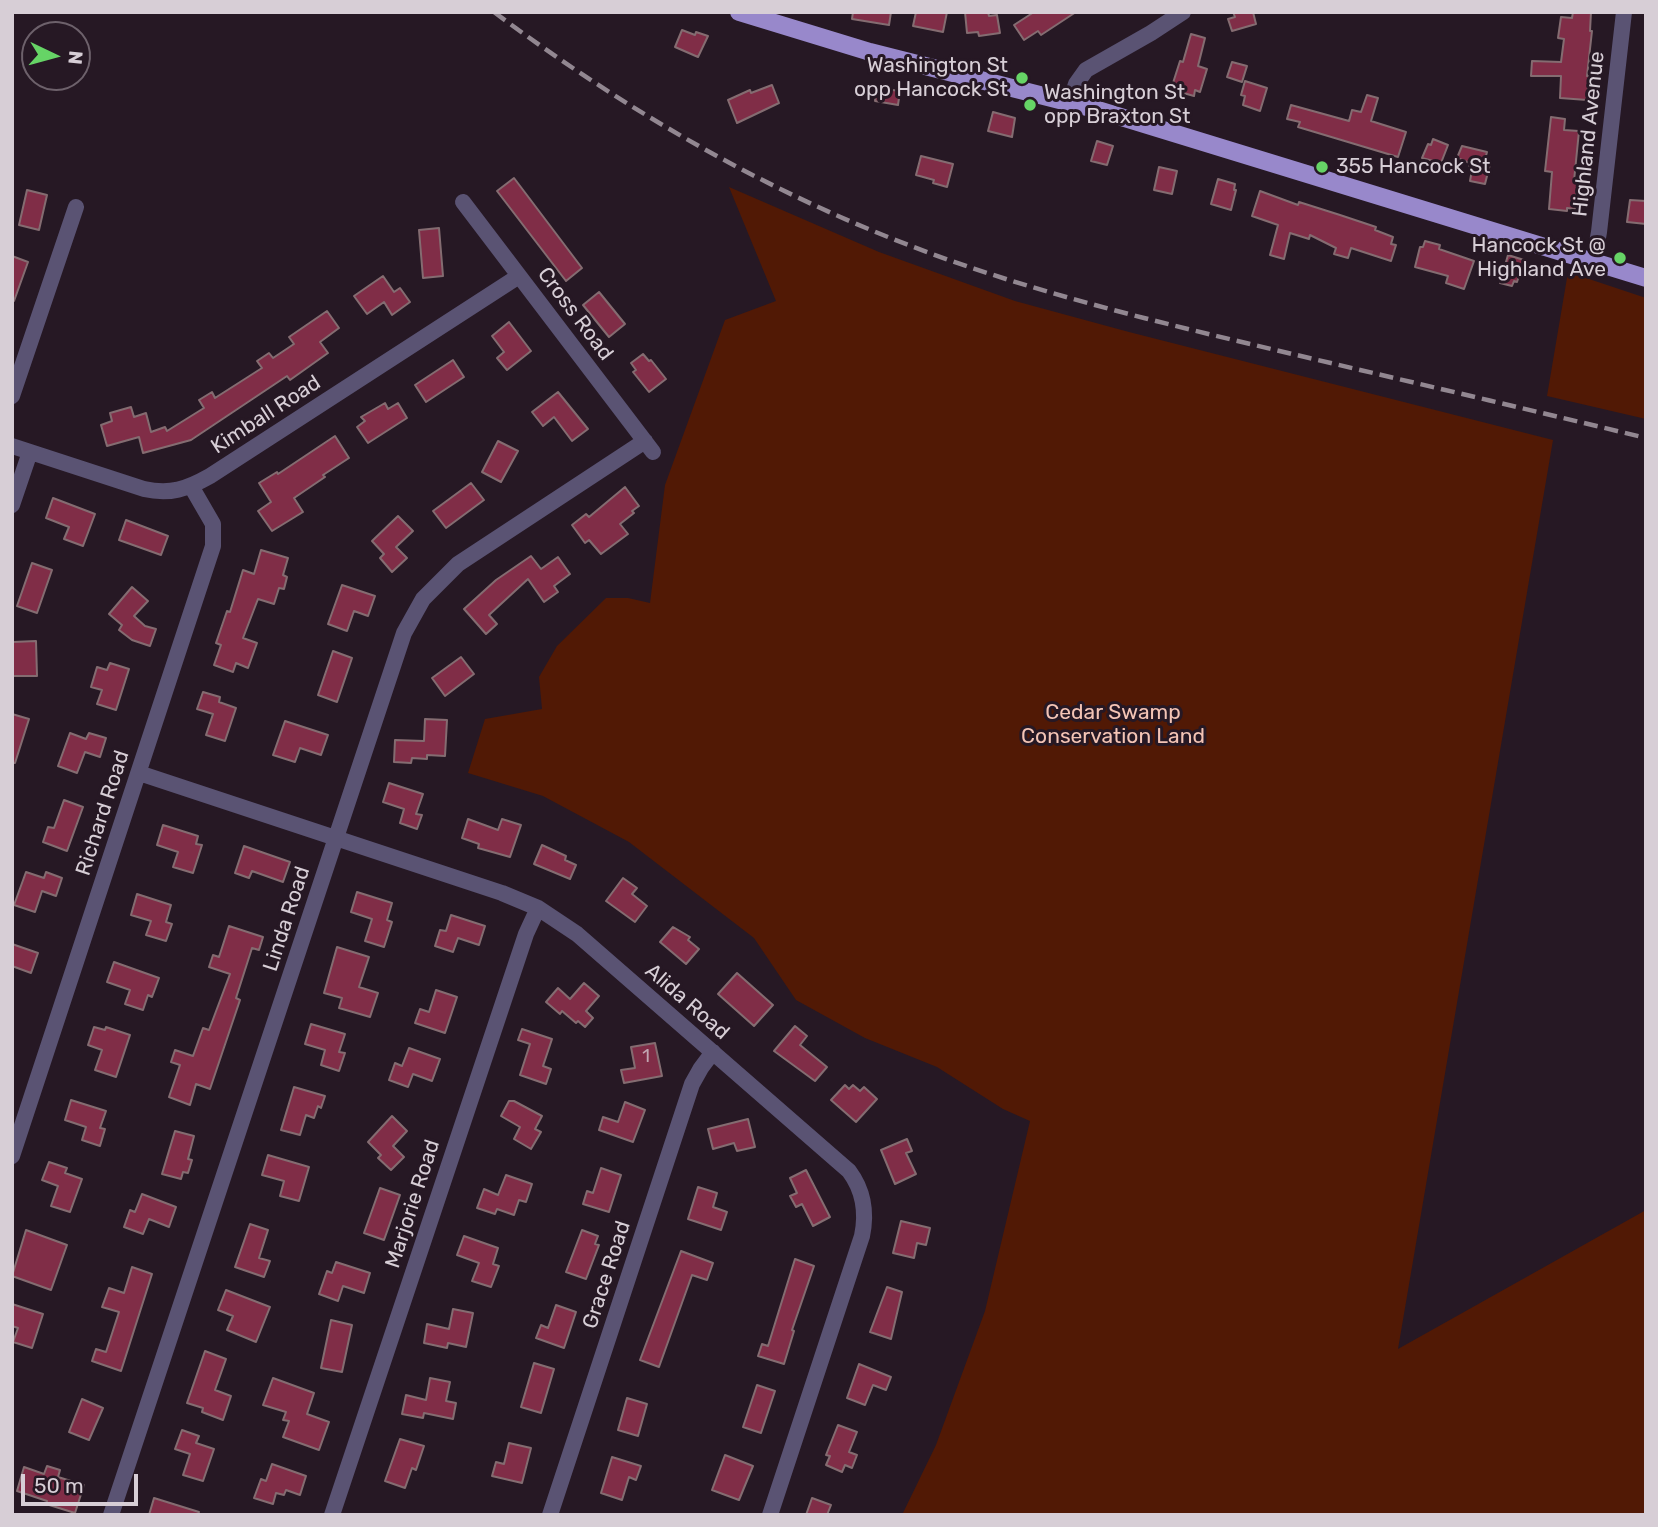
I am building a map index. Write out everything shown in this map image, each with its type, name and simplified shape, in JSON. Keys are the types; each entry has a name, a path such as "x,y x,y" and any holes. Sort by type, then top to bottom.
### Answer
{"main road":[{"path":"739,12 870,52 1070,102 1646,278"}],"street":[{"path":"1070,102 1076,84 1086,69 1183,12"},
{"name":"Highland Avenue","path":"1594,260 1624,12"},
{"name":"Cross Road","path":"463,202 649,447"},
{"path":"12,396 76,207"},
{"name":"Kimball Road","path":"12,446 153,491 172,492 191,486 519,276"},
{"name":"Linda Road","path":"111,1515 400,644 423,599 447,572 468,556 649,447"},
{"path":"12,505 30,452"},
{"name":"Richard Road","path":"12,1156 215,540 210,517 191,486"},
{"name":"Alida Road","path":"139,773 502,893 538,908 576,934 843,1165 854,1179 864,1202 862,1236 771,1515"},
{"name":"Marjorie Road","path":"332,1515 526,934 538,908"},
{"name":"Grace Road","path":"550,1515 692,1084 713,1052"}],"green space":[{"name":"Cedar Swamp Conservation Land","path":"729,187 879,252 1015,301 1553,440 1398,1349 1646,1210 1646,1515 902,1515 936,1445 985,1311 1030,1121 1003,1109 937,1067 865,1038 796,1000 754,938 629,842 543,796 468,773 485,719 542,709 539,677 557,646 606,598 628,598 650,603 665,485 725,320 776,301"},
{"path":"1568,272 1646,298 1646,419 1547,396"}],"building":[{"path":"853,12 891,12 889,25 852,19"},
{"path":"916,12 947,12 943,32 913,26"},
{"path":"965,12 988,12 989,16 997,15 1000,33 979,36 978,32 967,33"},
{"path":"1034,12 1076,12 1041,35 1038,31 1024,40 1014,25"},
{"path":"1233,12 1253,12 1256,24 1232,31 1228,19 1235,17"},
{"path":"1573,12 1591,12 1587,100 1560,98 1561,76 1531,76 1532,61 1561,62 1564,39 1558,38 1561,17 1572,18"},
{"path":"682,30 708,36 698,57 675,47"},
{"path":"1191,34 1205,38 1198,66 1207,69 1200,92 1195,90 1194,96 1176,91 1178,85 1173,83 1180,61 1183,62"},
{"path":"1232,62 1247,66 1242,82 1227,77"},
{"path":"1245,81 1267,88 1260,111 1243,105 1245,96 1241,95"},
{"path":"772,85 779,103 737,123 728,100 750,90 751,93"},
{"path":"877,88 900,91 898,105 875,101"},
{"path":"1367,95 1378,98 1371,121 1406,132 1398,157 1298,127 1300,122 1287,119 1291,105 1349,121 1352,110 1361,112"},
{"path":"993,112 1015,118 1012,137 988,131"},
{"path":"1551,117 1565,119 1564,130 1579,131 1574,181 1578,181 1575,209 1567,208 1567,211 1549,209 1552,172 1545,171"},
{"path":"1433,139 1448,145 1441,163 1422,158"},
{"path":"1097,141 1113,146 1107,165 1091,161"},
{"path":"1462,146 1487,152 1484,163 1490,164 1485,184 1470,181 1470,163 1457,158"},
{"path":"921,156 953,164 947,187 916,175"},
{"path":"1159,167 1177,171 1172,194 1154,190"},
{"path":"514,178 582,268 566,281 497,191"},
{"path":"1218,179 1235,184 1231,210 1211,204"},
{"path":"27,190 47,195 39,230 19,225"},
{"path":"1260,191 1298,205 1299,202 1376,227 1375,230 1393,237 1391,244 1396,245 1391,261 1351,248 1348,258 1334,254 1336,248 1310,235 1309,239 1290,233 1284,259 1270,255 1278,225 1252,216"},
{"path":"1630,200 1646,201 1646,224 1627,222"},
{"path":"439,228 443,276 423,278 419,230"},
{"path":"1425,241 1440,245 1439,249 1474,261 1464,289 1446,283 1448,276 1415,267 1420,247 1423,247"},
{"path":"1508,255 1524,260 1517,282 1514,281 1512,286 1500,283"},
{"path":"12,256 28,262 14,301 12,301"},
{"path":"383,276 394,292 400,288 410,302 392,315 384,302 367,314 354,296"},
{"path":"599,292 625,324 609,337 583,305"},
{"path":"327,311 339,328 320,342 328,353 290,380 287,376 191,440 143,453 139,437 107,446 101,425 112,421 110,413 131,407 134,417 146,413 151,432 165,427 167,431 204,408 199,400 212,392 215,398 262,368 257,361 269,353 273,358 294,344 289,337"},
{"path":"509,322 531,351 507,370 497,358 504,352 492,336"},
{"path":"643,354 666,379 649,392 633,372 636,370 631,363"},
{"path":"453,360 464,377 426,402 415,385"},
{"path":"558,392 588,429 572,441 554,417 543,426 532,412"},
{"path":"385,403 388,409 398,403 407,418 368,443 357,427 365,421 361,417"},
{"path":"335,436 349,458 294,498 303,512 272,531 258,511 271,502 259,483 277,472 278,474"},
{"path":"498,441 518,451 501,482 482,472"},
{"path":"471,483 484,500 446,528 433,511"},
{"path":"625,487 639,506 620,524 628,534 601,554 589,540 585,543 572,525 586,514 589,517"},
{"path":"53,498 95,514 83,546 64,539 69,527 46,518"},
{"path":"398,516 413,531 396,547 407,558 392,572 380,558 384,554 372,541"},
{"path":"126,520 168,536 161,555 119,540"},
{"path":"261,550 288,558 283,575 287,577 284,589 279,588 274,604 258,599 243,638 257,643 248,668 236,663 233,672 214,665 221,645 216,643 227,611 230,612 243,570 254,574"},
{"path":"531,556 541,569 558,557 570,574 554,586 558,592 544,602 528,579 489,615 497,624 486,634 464,609 496,580"},
{"path":"32,563 52,570 37,613 17,606"},
{"path":"342,585 375,596 368,616 354,611 347,631 328,624"},
{"path":"132,587 148,601 134,616 145,626 156,629 150,646 132,640 119,630 122,625 109,614"},
{"path":"36,641 37,676 12,676 13,642"},
{"path":"333,651 352,658 337,702 318,695"},
{"path":"461,657 474,674 445,696 432,678"},
{"path":"110,663 129,669 116,710 97,704 102,690 91,687 97,667 107,670"},
{"path":"203,692 220,697 219,702 236,708 225,741 206,735 213,714 197,709"},
{"path":"12,714 29,719 15,763 12,763"},
{"path":"425,719 447,720 445,756 427,755 427,759 412,758 411,763 394,762 395,740 424,741"},
{"path":"285,721 328,735 321,755 300,748 295,762 273,755"},
{"path":"70,733 86,739 89,733 106,738 100,757 85,752 77,773 58,766"},
{"path":"389,783 423,794 416,814 422,815 417,829 400,823 404,809 383,802"},
{"path":"64,800 83,807 67,851 43,842 48,827 54,828"},
{"path":"468,819 498,830 502,819 521,825 510,857 478,848 479,844 462,838"},
{"path":"163,825 198,836 196,844 202,845 193,873 173,867 178,852 157,845"},
{"path":"542,845 566,856 565,860 576,865 570,879 534,864"},
{"path":"244,846 290,862 283,882 252,871 249,878 235,873"},
{"path":"26,872 44,878 46,872 62,878 56,896 42,891 35,912 14,905"},
{"path":"623,878 637,888 632,894 647,906 635,922 606,901"},
{"path":"357,892 392,903 387,920 392,922 384,947 365,941 372,919 351,912"},
{"path":"137,894 171,905 166,922 172,924 166,941 146,935 151,921 131,915"},
{"path":"451,915 485,926 479,945 458,938 453,952 435,946 440,930 446,931"},
{"path":"229,926 263,937 259,950 252,948 236,998 240,1000 210,1089 196,1084 190,1105 169,1097 180,1065 171,1062 175,1050 193,1056 203,1028 209,1030 230,974 209,967 213,955 219,957"},
{"path":"673,927 690,937 688,940 699,949 686,964 660,942"},
{"path":"12,944 38,953 31,973 12,966"},
{"path":"337,947 369,957 359,987 378,993 370,1017 339,1008 342,998 324,993"},
{"path":"114,962 159,978 152,997 148,995 143,1010 125,1004 130,990 107,982"},
{"path":"737,973 773,1005 754,1026 718,994"},
{"path":"584,983 599,996 586,1011 593,1018 585,1027 562,1011 560,1014 546,1002 558,988 570,999"},
{"path":"436,990 457,997 445,1033 415,1023 420,1009 429,1012"},
{"path":"311,1024 345,1034 339,1052 345,1053 339,1071 321,1065 325,1050 305,1044"},
{"path":"795,1026 807,1036 800,1045 827,1067 815,1081 774,1051"},
{"path":"94,1027 105,1030 106,1027 130,1035 116,1077 95,1070 102,1050 88,1045"},
{"path":"522,1029 552,1039 543,1066 551,1069 546,1084 520,1075 530,1044 518,1040"},
{"path":"655,1043 662,1076 624,1083 621,1070 635,1068 631,1047"},
{"path":"409,1048 440,1059 432,1081 413,1074 408,1087 389,1080 395,1063 402,1066"},
{"path":"845,1085 849,1089 853,1085 860,1091 864,1087 877,1099 856,1122 831,1100"},
{"path":"294,1087 325,1096 314,1118 306,1115 300,1135 281,1130"},
{"path":"71,1100 106,1111 100,1128 105,1129 100,1146 82,1140 86,1127 65,1120"},
{"path":"509,1101 542,1116 535,1129 541,1132 531,1149 514,1139 520,1127 501,1116"},
{"path":"625,1102 645,1110 633,1142 599,1130 603,1117 618,1122"},
{"path":"392,1116 407,1131 393,1146 404,1157 391,1170 378,1158 381,1155 368,1142"},
{"path":"748,1119 755,1147 737,1151 734,1143 713,1149 708,1129"},
{"path":"175,1131 194,1136 188,1159 192,1160 188,1173 183,1172 181,1179 162,1174"},
{"path":"907,1139 912,1151 906,1153 916,1174 895,1184 881,1150"},
{"path":"268,1155 309,1167 299,1201 280,1196 284,1181 262,1175"},
{"path":"49,1162 67,1168 65,1173 82,1179 70,1212 51,1206 58,1186 42,1180"},
{"path":"601,1168 621,1175 609,1212 583,1204 587,1191 593,1193"},
{"path":"806,1170 830,1217 813,1226 802,1204 796,1207 790,1196 797,1193 790,1178"},
{"path":"506,1175 532,1184 526,1202 519,1200 514,1215 497,1209 495,1214 477,1208 484,1189 498,1195"},
{"path":"698,1187 717,1193 713,1207 727,1212 721,1230 688,1219"},
{"path":"380,1188 400,1195 384,1240 364,1233"},
{"path":"142,1194 176,1207 169,1227 149,1219 143,1234 124,1227 130,1210 135,1212"},
{"path":"901,1221 930,1228 926,1245 917,1243 914,1258 893,1253"},
{"path":"250,1224 268,1230 259,1258 270,1261 264,1277 235,1267"},
{"path":"26,1230 67,1245 51,1290 12,1276"},
{"path":"582,1230 598,1236 595,1244 599,1245 586,1279 566,1272"},
{"path":"464,1236 498,1248 493,1264 499,1266 491,1287 472,1281 479,1263 457,1255"},
{"path":"681,1251 713,1263 707,1280 692,1275 659,1367 640,1360"},
{"path":"795,1259 814,1266 792,1330 794,1331 784,1364 758,1356 762,1344 768,1346"},
{"path":"336,1262 370,1273 364,1293 343,1286 338,1301 319,1294 327,1271 332,1273"},
{"path":"132,1267 152,1274 121,1371 92,1361 96,1349 106,1352 119,1312 102,1307 109,1288 124,1293"},
{"path":"887,1287 902,1292 891,1339 870,1332"},
{"path":"226,1290 270,1307 256,1342 227,1330 233,1316 218,1310"},
{"path":"12,1304 43,1314 32,1348 13,1342 18,1328 12,1326"},
{"path":"556,1305 576,1312 564,1348 536,1338 541,1325 548,1328"},
{"path":"453,1309 473,1313 466,1347 448,1343 447,1348 424,1343 427,1324 449,1329"},
{"path":"331,1320 352,1325 342,1372 321,1368"},
{"path":"205,1351 226,1359 215,1390 231,1396 223,1420 202,1412 203,1408 187,1403"},
{"path":"534,1363 554,1369 541,1413 521,1407"},
{"path":"859,1364 891,1377 886,1390 873,1385 865,1405 847,1398"},
{"path":"273,1378 314,1393 307,1414 329,1422 319,1450 283,1437 289,1421 283,1420 286,1412 263,1405"},
{"path":"430,1378 450,1382 446,1401 456,1403 453,1419 424,1413 423,1418 402,1414 406,1395 426,1400"},
{"path":"757,1385 775,1391 761,1433 743,1427"},
{"path":"627,1398 647,1404 638,1436 618,1430"},
{"path":"82,1399 103,1408 89,1440 69,1432"},
{"path":"838,1425 857,1432 849,1452 857,1455 852,1468 845,1465 842,1472 826,1465 830,1456 826,1455"},
{"path":"182,1430 199,1436 196,1443 214,1449 203,1481 183,1475 190,1454 175,1449"},
{"path":"400,1439 424,1446 416,1470 412,1468 405,1488 385,1481"},
{"path":"509,1443 531,1448 522,1483 492,1476 496,1462 504,1464"},
{"path":"725,1455 753,1466 739,1500 712,1490"},
{"path":"612,1457 641,1466 636,1480 629,1477 622,1500 601,1493"},
{"path":"272,1464 306,1476 300,1495 286,1490 284,1495 276,1493 273,1504 254,1498 261,1479 266,1481"},
{"path":"47,1466 60,1470 58,1477 84,1485 75,1513 17,1491 24,1467 44,1474"},
{"path":"154,1498 199,1512 198,1515 149,1515"},
{"path":"812,1498 831,1505 827,1515 806,1515"}],"railway":[{"path":"494,12 587,78 733,165 835,215 937,256 986,273 1136,316 1646,438"}],"place":[{"name":"Washington St opp Hancock St","path":"1022,78"},
{"name":"Washington St opp Braxton St","path":"1030,105"},
{"name":"355 Hancock St","path":"1322,167"},
{"name":"Hancock St @ Highland Ave","path":"1620,258"}]}
